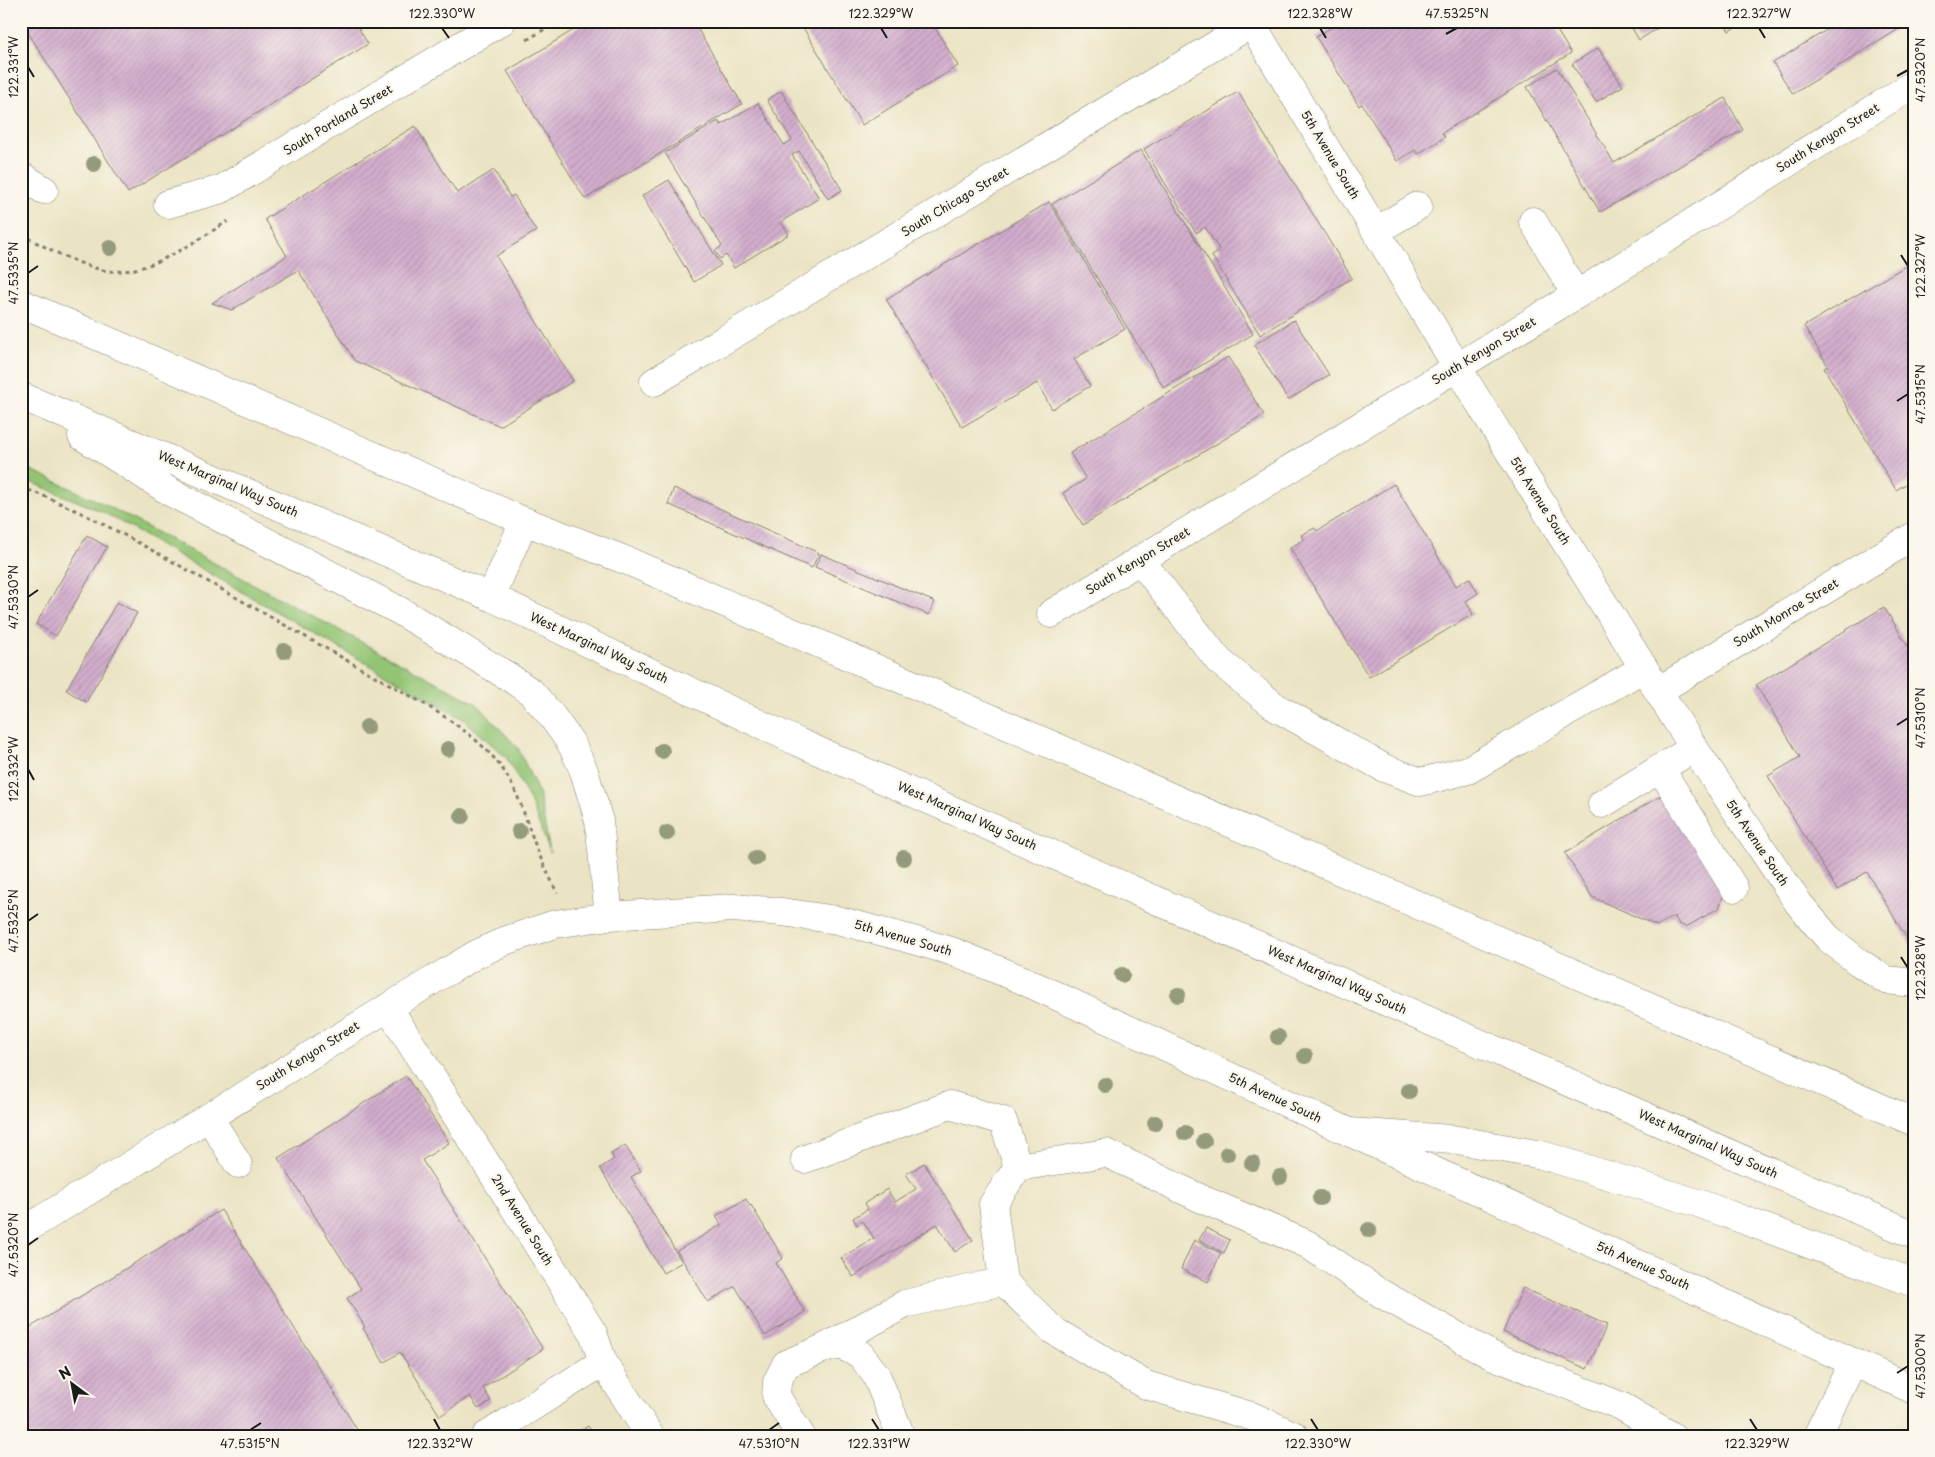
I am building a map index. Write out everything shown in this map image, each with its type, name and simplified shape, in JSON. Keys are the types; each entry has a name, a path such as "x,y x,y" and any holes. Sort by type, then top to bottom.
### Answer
{"main road":[{"name":"South Portland Street","path":"168,204 222,189 502,21"},
{"name":"5th Avenue South","path":"1252,22 1457,368 1694,748 1799,904 1828,938 1857,961 1886,980 1914,983"},
{"name":"South Chicago Street","path":"654,382 1252,22"},
{"name":"South Kenyon Street","path":"1051,614 1576,295 1914,84"},
{"path":"1376,231 1418,206"},
{"path":"1533,220 1576,295"},
{"path":"21,304 524,521 630,562 901,679 1914,1122"},
{"path":"21,397 172,493 400,611 509,677 530,692 551,715 571,743 584,771 599,821 609,916"},
{"name":"West Marginal Way South","path":"21,397 491,597 798,742 1914,1235"},
{"path":"491,597 524,521"},
{"name":"South Monroe Street","path":"1658,691 1914,536"},
{"path":"1140,560 1219,661 1278,708 1384,768 1421,782 1468,770 1644,668"},
{"path":"1602,804 1694,748"},
{"path":"1660,768 1734,888"},
{"name":"5th Avenue South","path":"609,916 734,908 782,912 837,920 952,951 1018,978 1349,1132 1914,1390"},
{"name":"South Kenyon Street","path":"21,1232 475,954 507,940 555,924 609,916"},
{"name":"2nd Avenue South","path":"388,1007 593,1333 603,1362 650,1436"},
{"path":"805,1159 950,1105 1003,1121 1018,1166"},
{"path":"209,1117 238,1164"},
{"path":"1349,1132 1452,1139 1542,1155 1698,1204 1914,1283"},
{"path":"1295,1436 1254,1417 1146,1385 1054,1331 1003,1281 993,1204 1018,1166 1106,1153 1204,1200 1307,1244 1380,1293 1491,1355 1621,1406 1672,1436"},
{"path":"801,1436 776,1396 777,1382 786,1364 822,1349 904,1304 1003,1281"},
{"path":"822,1349 839,1346 860,1354 876,1375 900,1436"},
{"path":"486,1436 603,1362"},
{"path":"1817,1436 1853,1362"}],"path":[{"path":"21,486 58,501 103,523 328,650 432,710 466,732 487,750 503,770 523,806 538,853 549,872"}],"green space":[{"path":"21,465 106,505 477,704 518,748 539,794 550,852 529,798 506,757 463,719 103,512 21,478"}],"building":[{"path":"21,21 354,21 368,44 128,193"},
{"path":"588,21 693,21 742,104 585,199 507,71"},
{"path":"799,21 931,21 958,66 862,125"},
{"path":"1341,21 1551,21 1571,53 1442,133 1445,137 1418,154 1415,150 1397,161 1362,104 1359,106 1316,37"},
{"path":"1628,21 1669,21 1639,40"},
{"path":"1723,21 1745,21 1729,31"},
{"path":"1841,21 1912,21 1793,94 1773,63"},
{"path":"1598,48 1623,86 1596,102 1572,64"},
{"path":"1557,68 1614,163 1725,98 1743,130 1600,212 1527,87"},
{"path":"781,91 842,190 828,199 799,151 792,155 819,198 781,222 789,234 734,268 726,255 720,259 715,251 722,246 665,153 718,121 721,125 758,103 784,145 792,140 767,100"},
{"path":"1238,92 1352,278 1260,335 1212,256 1220,251 1205,227 1196,233 1144,149"},
{"path":"415,126 457,193 494,170 510,197 514,195 536,231 496,256 573,381 500,426 355,361 298,270 232,310 212,303 287,256 265,219"},
{"path":"1141,150 1253,334 1164,388 1052,204"},
{"path":"669,180 721,265 694,282 642,196"},
{"path":"1049,202 1125,329 1074,359 1090,386 1052,409 1037,383 962,427 886,299"},
{"path":"1914,261 1914,479 1896,490 1824,368 1828,366 1804,326"},
{"path":"1294,320 1329,375 1288,400 1254,345"},
{"path":"1228,357 1264,415 1083,525 1063,493 1086,479 1070,453"},
{"path":"1394,484 1456,586 1469,578 1478,593 1466,601 1473,614 1369,677 1290,548 1304,539 1301,535 1315,528 1317,531"},
{"path":"674,488 819,553 812,568 668,504"},
{"path":"87,535 107,547 56,636 36,624"},
{"path":"821,554 935,602 929,615 815,567"},
{"path":"117,602 137,613 86,702 66,690"},
{"path":"1884,607 1914,656 1914,942 1910,944 1867,872 1837,890 1768,776 1800,757 1756,685"},
{"path":"1667,792 1724,894 1719,908 1686,927 1679,924 1674,916 1657,926 1592,897 1565,853"},
{"path":"406,1076 449,1143 422,1160 543,1349 483,1388 491,1401 478,1409 470,1396 440,1416 400,1352 384,1363 347,1298 361,1289 278,1158"},
{"path":"625,1145 641,1171 631,1177 682,1262 663,1273 600,1168 614,1159 611,1154"},
{"path":"924,1163 973,1240 955,1252 937,1224 853,1277 841,1258 874,1238 863,1221 857,1225 853,1218 868,1209 865,1203 887,1189 895,1202 916,1189 906,1174"},
{"path":"746,1199 783,1258 776,1263 805,1312 765,1336 735,1286 708,1302 677,1251 721,1225 716,1216"},
{"path":"221,1210 361,1436 21,1436 21,1333"},
{"path":"1206,1228 1230,1240 1224,1253 1199,1240"},
{"path":"1194,1240 1221,1253 1208,1282 1181,1269"},
{"path":"1523,1288 1607,1325 1587,1369 1503,1332"},
{"path":"588,1426 594,1436 572,1436"}]}
